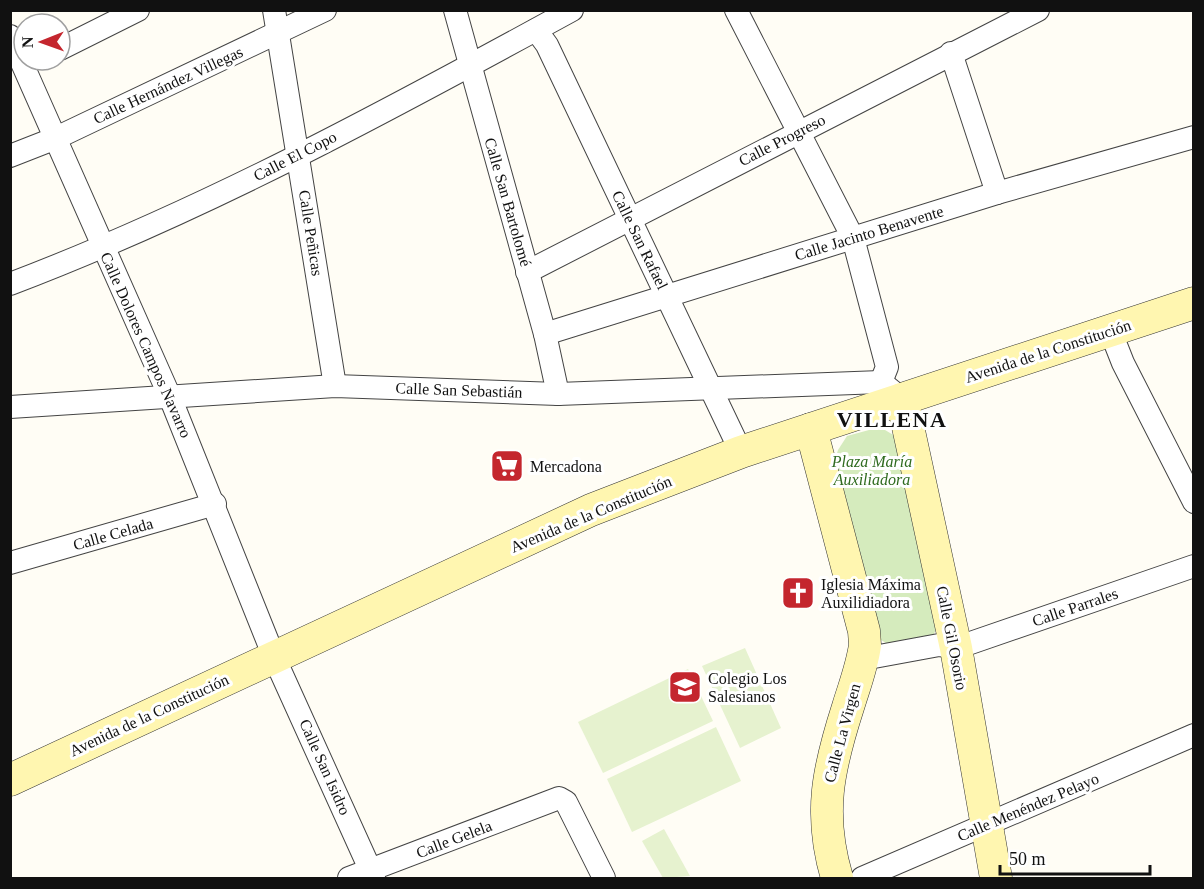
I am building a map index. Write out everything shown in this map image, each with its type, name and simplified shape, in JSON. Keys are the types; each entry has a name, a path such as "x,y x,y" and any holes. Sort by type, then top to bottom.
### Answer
{"street":[{"path":"72,44 138,10"},
{"name":"Calle Peñicas","path":"274,10 334,386"},
{"name":"Calle Hernández Villegas","path":"10,156 56,138 325,10"},
{"name":"Calle San Bartolomé","path":"455,10 545,334 558,394"},
{"name":"Calle El Copo","path":"10,284 104,248 299,156 572,10"},
{"path":"736,10 853,238 888,367 891,391"},
{"name":"Calle Progreso","path":"527,272 628,218 1038,10"},
{"name":"Calle San Rafael","path":"536,30 547,45 741,452"},
{"path":"951,53 998,193"},
{"name":"Calle Dolores Campos Navarro","path":"27,72 170,397 215,504 274,657"},
{"name":"Calle Jacinto Benavente","path":"545,334 998,193 1194,137"},
{"name":"Avenida de la Constitución","path":"10,780 591,510 741,452 811,429 891,391 1110,330 1194,303"},
{"path":"1110,330 1123,363 1194,502"},
{"name":"Calle San Sebastián","path":"10,407 334,386 558,394 713,390 891,391"},
{"name":"Calle Gil Osorio","path":"891,391 956,648 996,879"},
{"path":"811,429 864,631 863,659 939,645 956,648"},
{"name":"Calle Celada","path":"10,563 215,504"},
{"name":"Calle Parrales","path":"956,648 1194,566"},
{"name":"Calle San Isidro","path":"274,657 372,875"},
{"name":"Calle La Virgen","path":"837,879 828,843 826,794 837,741 863,659"},
{"name":"Calle Menéndez Pelayo","path":"862,879 1194,735"},
{"name":"Calle Gelela","path":"349,879 372,875 559,798 566,802 604,879"}],"green space":[{"name":"Plaza María Auxiliadora","path":"880,427 905,442 936,629 932,639 896,649 876,637 833,466 838,450 847,436"},
{"path":"745,648 781,728 740,748 702,666"},
{"path":"688,669 713,721 603,773 578,722"},
{"path":"716,727 741,781 632,832 607,779"},
{"path":"664,829 690,876 663,878 642,841"}],"place":[{"name":"Mercadona","path":"507,466"},
{"name":"Iglesia Máxima Auxilidiadora","path":"798,593"},
{"name":"Colegio Los Salesianos","path":"685,687"}],"district":[{"name":"VILLENA","path":"892,419"}]}
